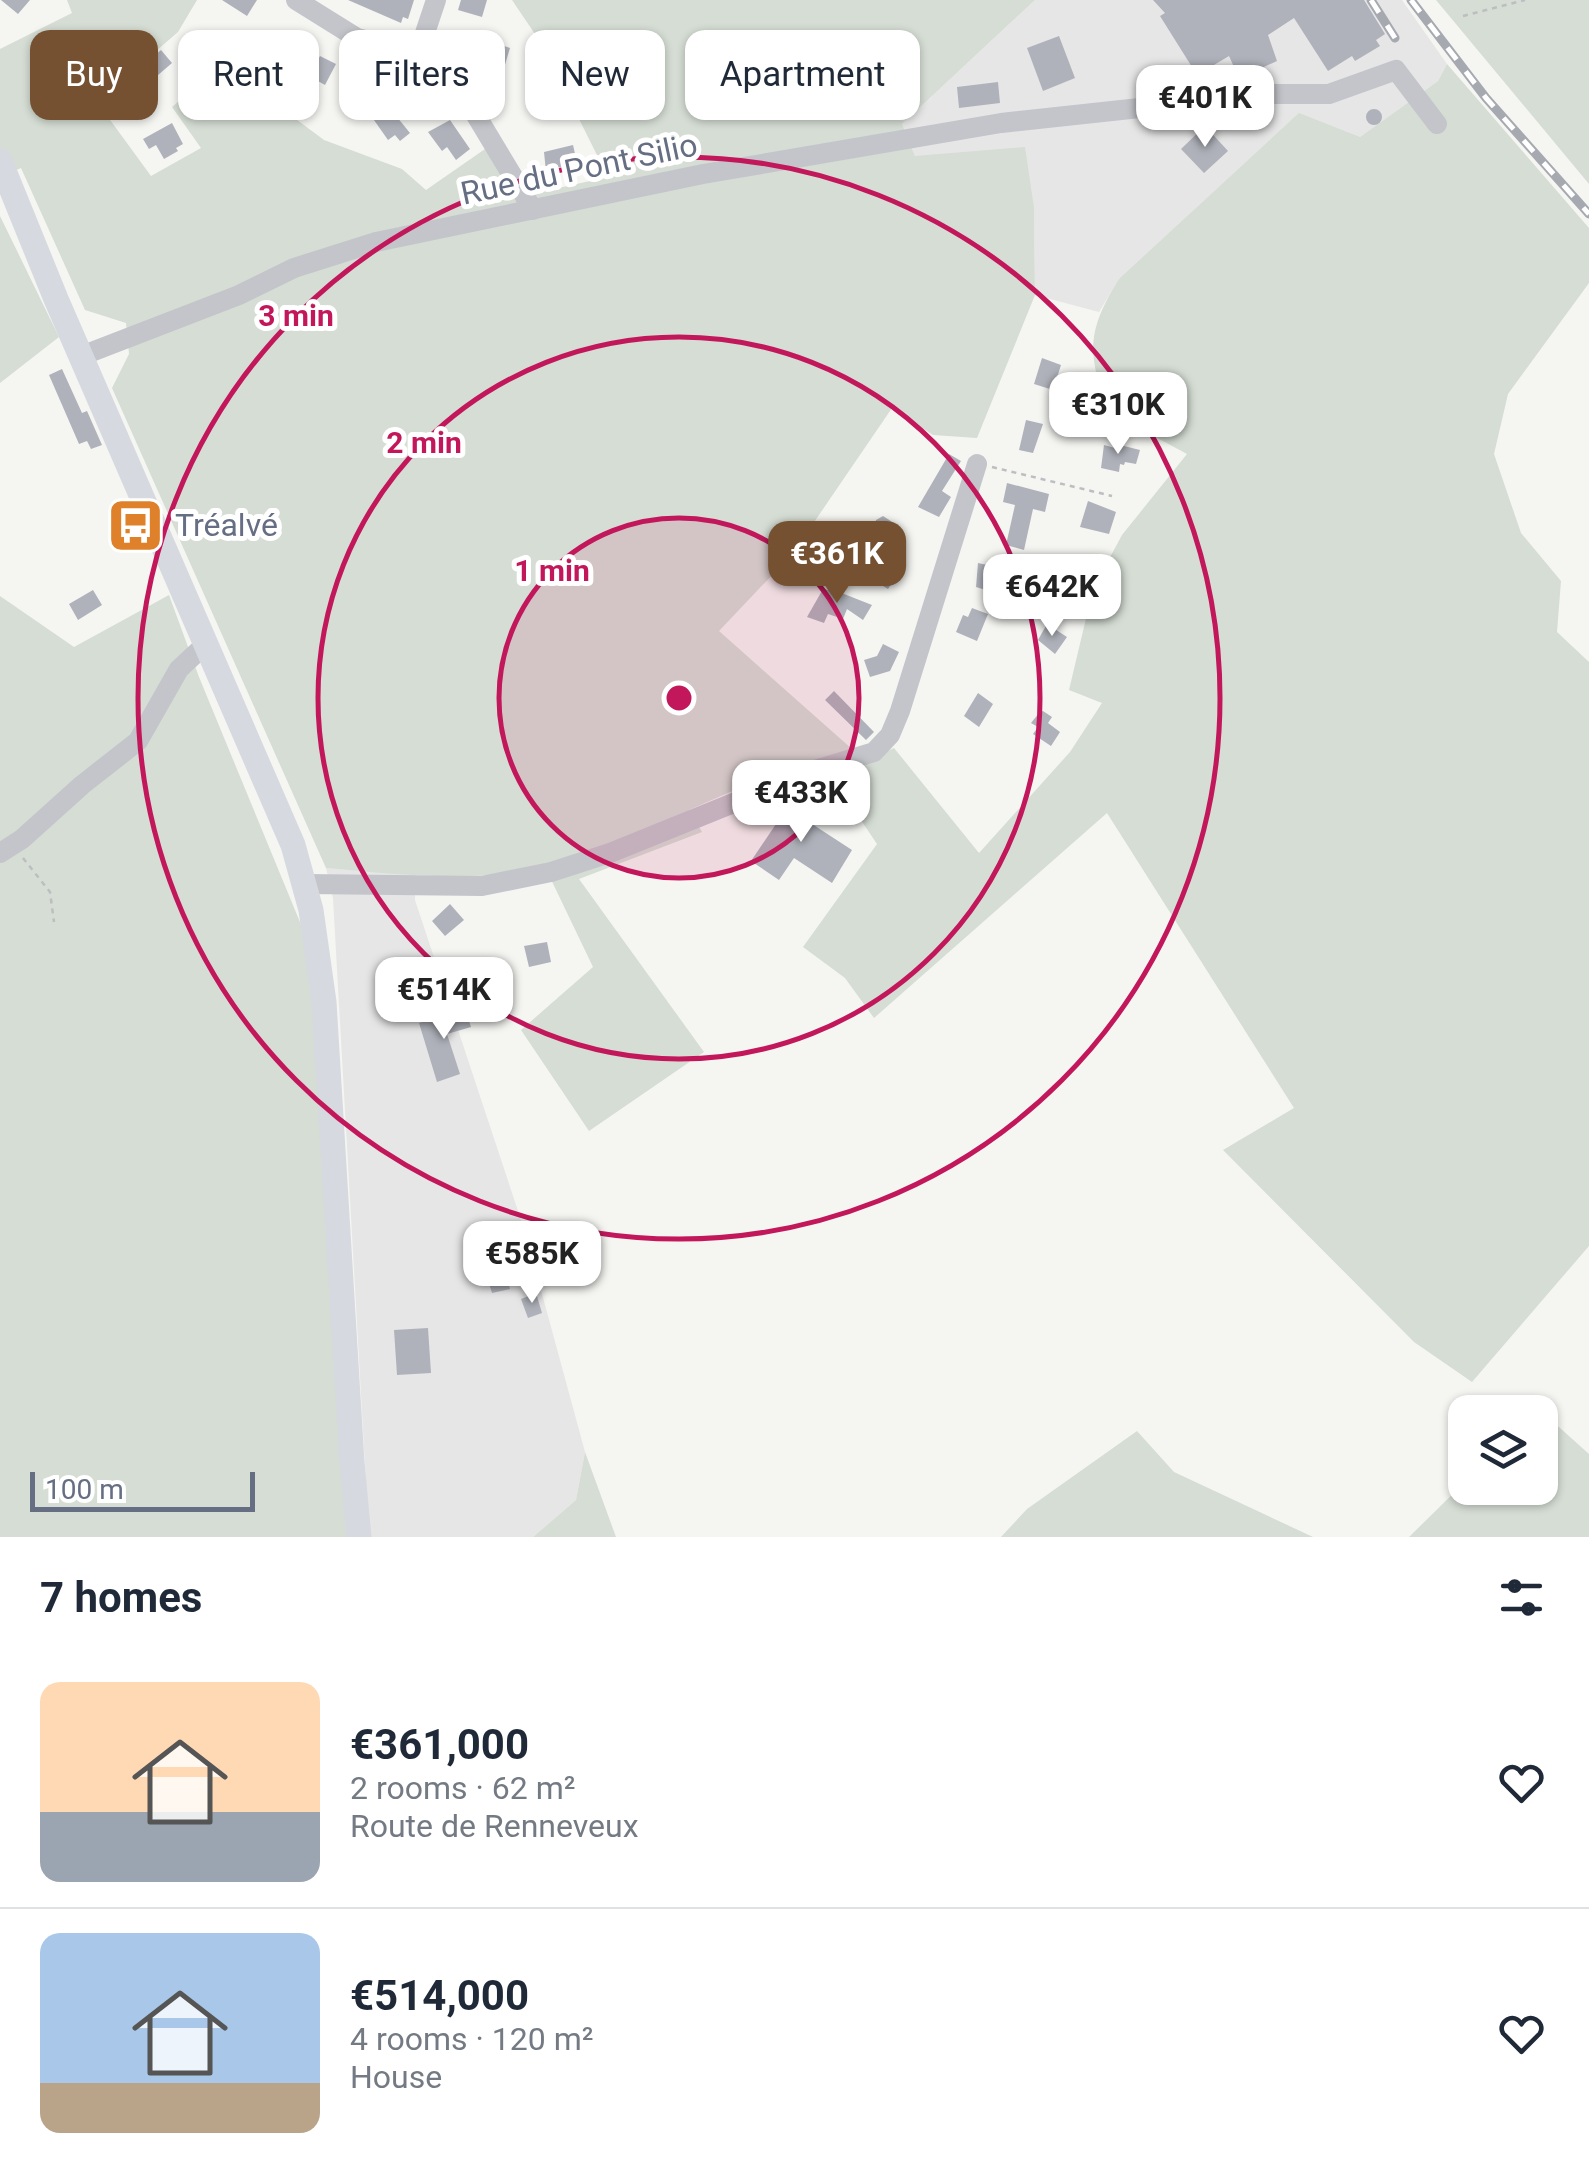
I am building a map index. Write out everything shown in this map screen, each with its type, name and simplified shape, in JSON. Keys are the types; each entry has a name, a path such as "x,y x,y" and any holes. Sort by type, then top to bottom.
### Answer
{"main road":[{"path":"0,162 80,356 208,643 306,884 324,1002 360,1537"},
{"path":"0,194 56,299"}],"street":[{"path":"296,0 344,30"},
{"path":"426,30 436,0"},
{"name":"Rue du Pont Silio","path":"80,356 239,295 294,268 376,242 704,174 1002,123 1268,94 1329,94 1396,70 1437,124"},
{"path":"479,120 534,210"},
{"path":"306,884 482,886 519,880 610,853 815,770 874,752 890,736 900,711 977,464"},
{"path":"6,849 138,741 179,669 208,643"}],"path":[{"path":"1463,16 1525,0"},
{"path":"977,464 1112,496"},
{"path":"6,849 50,892 54,922"}],"shaded area":[{"path":"67,0 197,0 178,32 158,49 158,30 38,30 72,13"},
{"path":"512,0 1035,0 920,107 920,30 685,30 685,120 906,120 902,124 915,156 1025,147 1034,208 1035,295 977,438 933,435 892,408 793,553 719,631 852,749 753,782 689,810 702,832 579,879 704,1052 589,1131 521,1030 593,967 546,869 463,876 326,868 112,388 129,354 126,323 85,310 21,168 0,177 0,49 30,34 30,120 110,120 151,176 201,148 181,120 297,120 324,140 402,169 426,190 485,149 518,197 608,177 580,120 665,120 665,30 532,30"},
{"path":"1035,0 1402,0 1447,64 1438,81 1360,137 1119,279 1099,312 1035,295 1034,208 915,156 902,124 920,120 920,107"},
{"path":"1436,0 1589,0 1589,184"},
{"path":"1447,64 1589,228 1589,283 1508,394 1494,454 1521,533 1561,581 1557,632 1589,662 1589,1246 1472,1382 1414,1342 1223,1150 1294,1108 1107,813 874,1018 845,978 803,947 877,844 832,777 894,748 979,853 1070,752 1102,703 1069,690 1093,589 1122,535 1187,454 1109,412 1097,375 1093,344 1100,314 1119,279 1299,113 1360,137 1438,81"},
{"path":"0,216 59,337 0,383"},
{"path":"169,595 309,944 349,1537 0,1537 0,596 74,647"},
{"path":"326,868 416,875 415,900 526,1235 585,1452 576,1500 533,1537 369,1537 333,898"},
{"path":"1558,1426 1589,1454 1589,1537 1409,1537 1448,1499 1448,1505 1558,1505"},
{"path":"1137,1431 1174,1472 1313,1537 1001,1537 1027,1509"},
{"path":"585,1452 616,1537 533,1537 576,1500"}],"building":[{"path":"1,0 30,0 18,14"},
{"path":"222,0 257,0 247,16"},
{"path":"348,0 414,0 408,19 403,17 401,23"},
{"path":"461,0 487,0 482,17 458,10"},
{"path":"1153,0 1364,0 1385,34 1376,40 1380,46 1355,61 1352,56 1328,71 1294,18 1268,35 1277,61 1239,78 1229,56 1197,75 1160,16 1165,13"},
{"path":"1059,36 1075,78 1043,91 1027,48"},
{"path":"161,50 172,63 158,75"},
{"path":"319,58 336,64 325,85 319,82"},
{"path":"998,82 1000,103 959,108 957,87"},
{"path":"1374,109 1382,117 1374,125 1366,117"},
{"path":"374,120 399,120 410,133 400,141 395,135 388,140"},
{"path":"450,120 470,149 456,160 447,147 442,151 428,132"},
{"path":"172,123 183,144 164,159 156,145 149,149 143,139"},
{"path":"1205,126 1228,151 1204,173 1181,149"},
{"path":"573,145 576,158 546,172 544,152"},
{"path":"1042,358 1061,365 1053,390 1034,384"},
{"path":"62,369 102,445 91,449 87,441 79,444 49,375"},
{"path":"1026,420 1043,424 1033,453 1019,450"},
{"path":"1116,444 1140,450 1136,464 1120,464 1119,472 1101,468 1104,445 1115,448"},
{"path":"949,454 961,461 942,491 951,497 939,517 918,507"},
{"path":"1007,483 1049,494 1045,512 1033,509 1024,550 1006,545 1015,505 1003,502"},
{"path":"1088,501 1116,512 1109,534 1080,527"},
{"path":"883,516 897,525 885,544 871,535 876,520"},
{"path":"885,560 900,570 888,589 873,580"},
{"path":"978,563 996,567 989,591 976,587"},
{"path":"823,589 872,605 863,620 847,609 843,619 828,614 824,623 807,617"},
{"path":"93,590 102,605 78,620 69,604"},
{"path":"972,608 988,614 977,641 956,632 963,615 968,617"},
{"path":"1047,624 1067,637 1055,654 1038,640"},
{"path":"883,644 899,652 890,671 870,677 864,660 877,656"},
{"path":"834,691 874,732 866,740 825,700"},
{"path":"978,693 993,704 979,727 964,716"},
{"path":"1043,711 1052,717 1048,723 1060,732 1051,746 1033,734 1038,727 1031,723"},
{"path":"795,796 816,811 809,822 852,850 832,883 794,858 779,880 751,861"},
{"path":"450,904 464,920 445,936 432,921"},
{"path":"547,942 551,962 529,967 524,946"},
{"path":"465,1008 471,1027 447,1034 460,1074 437,1082 419,1023"},
{"path":"521,1241 526,1255 506,1259 502,1245"},
{"path":"502,1259 510,1289 492,1293 483,1264"},
{"path":"536,1293 542,1313 528,1318 521,1299"},
{"path":"428,1328 431,1373 397,1375 394,1330"}],"railway":[{"path":"1371,0 1395,38"},
{"path":"1411,0 1486,98 1589,214"}],"place":[{"name":"Tréalvé","path":"136,525"}]}
